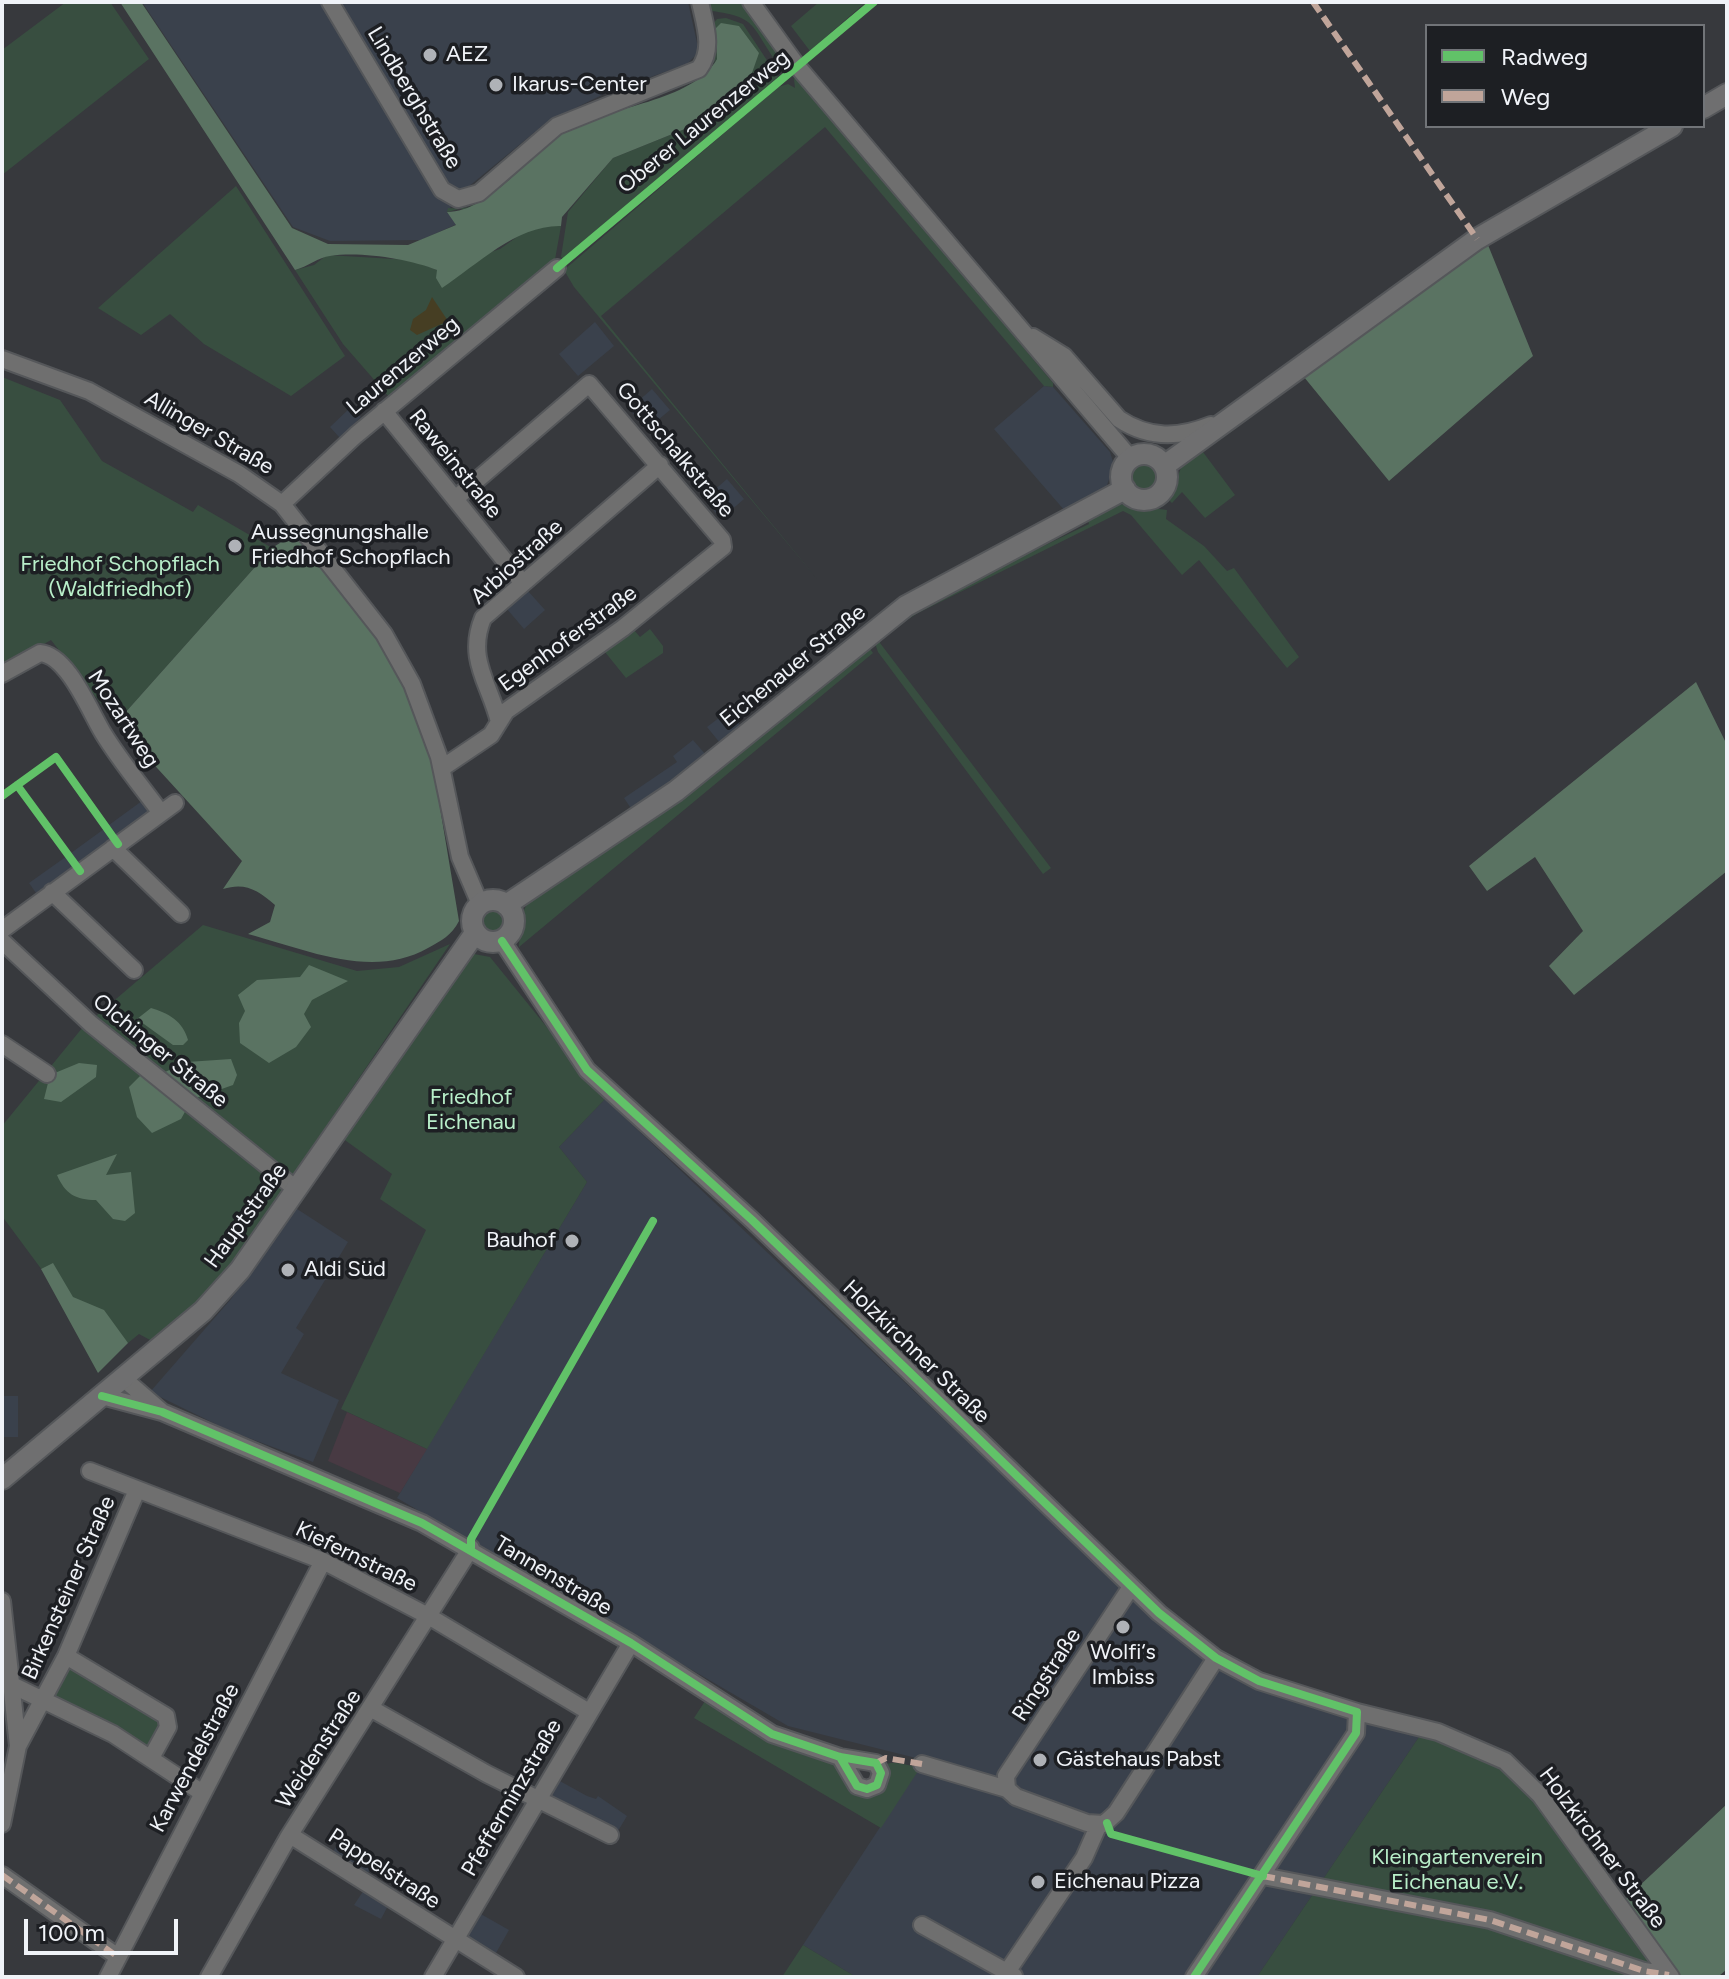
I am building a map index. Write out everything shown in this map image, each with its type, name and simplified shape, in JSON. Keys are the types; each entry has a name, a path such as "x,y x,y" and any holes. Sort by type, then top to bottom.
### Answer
{"main road":[{"path":"1705,107 1727,94"},
{"path":"1164,466 1477,239 1669,128"},
{"path":"1149,455 1164,466 1167,480 1156,497 1139,500 1125,489 1123,470 1131,459 1149,455"},
{"name":"Eichenauer Straße","path":"506,905 676,791 906,606 1125,489"},
{"path":"494,900 506,905 513,913 513,927 502,941 486,941 475,933 472,919 480,904 494,900"},
{"name":"Hauptstraße","path":"2,1479 211,1302 240,1270 475,933"}],"street":[{"name":"Lindberghstraße","path":"330,2 442,190 458,199 479,193 557,126 699,69 708,54 700,2"},
{"path":"751,2 792,59 1131,459"},
{"name":"Laurenzerweg","path":"282,504 384,411 557,268"},
{"path":"1022,330 1064,356 1119,419 1131,427 1170,436 1225,424"},
{"name":"Allinger Straße","path":"2,359 89,391 239,474 282,504 384,634 424,710 442,768 460,857 480,904"},
{"name":"Gottschalkstraße","path":"455,499 589,384 722,540 723,547"},
{"name":"Raweinstraße","path":"384,411 522,582"},
{"name":"Arbiostraße","path":"499,722 486,692 476,639 483,618 660,465"},
{"name":"Egenhoferstraße","path":"442,768 491,735 506,711 632,621 723,547"},
{"name":"Mozartweg","path":"2,674 40,653 53,658 81,690 103,733 161,813"},
{"path":"2,930 175,803"},
{"path":"113,848 181,914"},
{"path":"52,892 134,970"},
{"name":"Olchinger Straße","path":"2,941 91,1024 296,1189"},
{"name":"Holzkirchner Straße","path":"502,941 587,1070 752,1220 1131,1587 1216,1658 1259,1681 1358,1716 1438,1732 1505,1761 1540,1795 1670,1976"},
{"path":"2,1044 47,1074"},
{"name":"Tannenstraße","path":"123,1378 162,1412"},
{"name":"Tannenstraße","path":"102,1396 162,1412 394,1510 471,1548 631,1643 772,1734 840,1757"},
{"name":"Kiefernstraße","path":"90,1471 323,1561 430,1617 589,1712"},
{"name":"Birkensteiner Straße","path":"18,1746 66,1656 137,1490"},
{"name":"Weidenstraße","path":"209,1977 290,1835 471,1548"},
{"name":"Karwendelstraße","path":"108,1977 323,1561"},
{"name":"Ringstraße","path":"1007,1789 1006,1776 1131,1587"},
{"path":"2,1601 14,1686 18,1746 2,1824"},
{"name":"Pfefferminzstraße","path":"433,1977 631,1643"},
{"path":"66,1656 166,1716 168,1727 151,1758"},
{"path":"922,1764 1007,1789 1016,1797 1099,1824 1107,1823 1216,1658"},
{"path":"14,1686 101,1727 201,1792"},
{"path":"372,1709 610,1835"},
{"path":"1194,1977 1356,1733 1358,1716"},
{"path":"922,1925 1011,1975 1084,1858 1099,1824"},
{"name":"Pappelstraße","path":"290,1835 453,1941 516,1977"},
{"path":"2,1875 118,1957"},
{"path":"1263,1876 1490,1920 1644,1971 1670,1976"}],"shaded area":[{"path":"142,2 688,2 698,47 696,55 687,64 606,93 547,122 462,192 447,212 457,224 421,240 330,241 293,227"},
{"path":"595,322 614,346 578,376 559,354"},
{"path":"1044,386 1053,387 1110,452 1114,465 1106,488 1065,511 994,429"},
{"path":"652,389 670,410 647,429 629,409"},
{"path":"351,407 361,417 340,438 330,427"},
{"path":"727,479 744,499 721,519 704,499"},
{"path":"528,591 545,610 524,629 507,609"},
{"path":"728,711 741,726 720,743 707,727"},
{"path":"693,740 706,755 632,810 624,798 677,762 673,756"},
{"path":"146,798 153,808 117,835 109,825"},
{"path":"104,829 112,839 79,863 71,853"},
{"path":"67,856 74,866 36,893 29,883"},
{"path":"605,1099 1155,1619 1212,1661 1421,1734 1257,1977 856,1977 803,1945 924,1760 788,1726 397,1498 587,1182 559,1147"},
{"path":"294,1207 348,1242 296,1328 304,1334 281,1373 339,1400 313,1462 230,1431 150,1392 231,1299"},
{"path":"2,1396 18,1396 18,1437 4,1437 3,1441"},
{"path":"347,1412 427,1449 400,1493 328,1461"},
{"path":"558,1780 587,1796 596,1799 598,1796 627,1816 618,1831 550,1795"},
{"path":"339,1842 375,1863 365,1877 331,1855"},
{"path":"366,1887 389,1904 381,1919 354,1905"},
{"path":"479,1913 509,1930 496,1953 466,1937"}],"green space":[{"path":"66,2 110,2 149,59 2,175 2,50"},
{"path":"120,2 141,2 292,228 328,244 408,245 456,225 447,212 463,209 495,192 568,130 670,94 705,73 717,59 716,28 721,23 739,26 759,53 747,87 722,114 613,158 562,217 561,226 545,227 514,239 442,288 436,278 437,270 384,257 330,256 295,270"},
{"path":"705,2 744,2 784,59 775,60 745,20 712,11"},
{"path":"819,2 866,2 810,51 791,26"},
{"path":"726,18 743,24 778,77 563,259 568,212 613,158 722,114 747,87 716,38 717,59 699,80 569,129 475,205 469,206 566,128 695,80 713,61 712,25 717,19"},
{"path":"797,76 1053,383 1053,387 1044,386 825,127 601,316 818,580 574,287 564,270 778,87 788,84 795,88 794,79"},
{"path":"236,186 345,356 291,396 204,344 170,314 141,335 98,308"},
{"path":"541,225 561,226 554,265 390,398 343,344 295,270 314,265 327,255 411,260 437,270 500,249 524,232"},
{"path":"1488,245 1533,356 1389,481 1304,377"},
{"name":"Friedhof Schopflach (Waldfriedhof)","path":"2,377 60,400 102,461 193,512 198,505 272,548 116,723 51,640 2,668"},
{"path":"1203,452 1235,495 1205,518 1182,492 1172,503 1169,500 1182,465"},
{"path":"1144,460 1157,465 1162,478 1157,491 1144,496 1131,491 1126,478 1131,465"},
{"path":"1119,504 1167,510 1166,519 1204,546 1227,571 1234,568 1299,657 1287,668 1199,560 1182,575 1131,515 1123,511 918,613 883,635 880,643 1051,868 1043,874 878,652 874,640 886,627 971,581 1089,524 1088,521"},
{"path":"294,534 373,631 415,711 433,766 459,921 442,940 407,957 361,962 338,959 248,934 270,922 275,905 251,889 238,886 223,889 242,861 116,723 272,548"},
{"path":"650,629 663,646 663,653 626,678 605,652 634,630 640,637"},
{"path":"868,646 873,653 519,947 521,916 529,900"},
{"path":"1696,682 1727,745 1727,871 1574,995 1549,966 1583,931 1535,857 1487,891 1469,866"},
{"path":"493,904 505,909 510,921 505,933 493,938 481,933 476,921 481,909"},
{"path":"203,925 357,971 399,967 450,944 240,1253 196,1303 152,1341 139,1334 128,1343 65,1301 2,1216 2,1126 83,1027"},
{"name":"Friedhof Eichenau","path":"474,954 490,957 605,1099 559,1147 587,1182 427,1449 341,1409 426,1230 380,1199 392,1174 342,1138 435,997"},
{"path":"309,965 348,981 312,1000 304,1014 311,1027 296,1047 269,1063 240,1043 239,1023 245,1011 238,995 257,980 300,977"},
{"path":"151,1008 179,1023 188,1040 183,1045 173,1045 137,1019"},
{"path":"231,1059 237,1075 233,1085 196,1098 165,1072 187,1062"},
{"path":"79,1063 97,1065 96,1077 61,1102 44,1099 50,1075"},
{"path":"143,1073 186,1110 181,1119 152,1133 137,1117 129,1087"},
{"path":"117,1154 106,1175 131,1172 135,1213 125,1221 113,1219 96,1200 72,1195 57,1175"},
{"path":"53,1263 73,1297 104,1310 128,1343 98,1373 41,1269"},
{"path":"71,1666 163,1723 149,1749 55,1697 65,1670"},
{"path":"707,1698 833,1762 860,1793 884,1765 897,1763 920,1768 881,1828 694,1718"},
{"name":"Kleingartenverein Eichenau e.V.","path":"1421,1734 1476,1752 1508,1771 1537,1802 1668,1977 1257,1977"},
{"path":"1727,1804 1727,1969 1718,1977 1677,1977 1622,1902"},
{"path":"803,1945 856,1977 782,1977"}],"sand":[{"path":"432,297 448,321 417,335 410,330 413,319 426,310"}],"marked path":[{"path":"1313,2 1477,239"},
{"path":"876,1763 886,1758 922,1764"},
{"path":"2,1875 118,1957"},
{"path":"1263,1876 1490,1920 1644,1971 1669,1975"}],"cycle path":[{"name":"Oberer Laurenzerweg","path":"557,268 874,2"},
{"path":"2,796 56,757 118,844"},
{"path":"17,785 80,871"},
{"path":"502,941 587,1070 752,1220 1159,1613 1216,1658 1259,1681 1357,1712 1356,1733 1194,1977"},
{"path":"471,1548 471,1539 653,1221"},
{"path":"102,1396 162,1412 422,1523 631,1643 772,1734 840,1757 876,1763 881,1773 877,1785 867,1789 857,1786 840,1757"},
{"path":"1107,1823 1111,1834 1263,1876"}],"place":[{"name":"AEZ","path":"430,55"},
{"name":"Ikarus-Center","path":"496,85"},
{"name":"Aussegnungshalle Friedhof Schopflach","path":"235,546"},
{"name":"Bauhof","path":"572,1241"},
{"name":"Aldi Süd","path":"288,1270"},
{"name":"Wolfi‘s Imbiss","path":"1123,1627"},
{"name":"Gästehaus Pabst","path":"1040,1760"},
{"name":"Eichenau Pizza","path":"1038,1882"}]}
